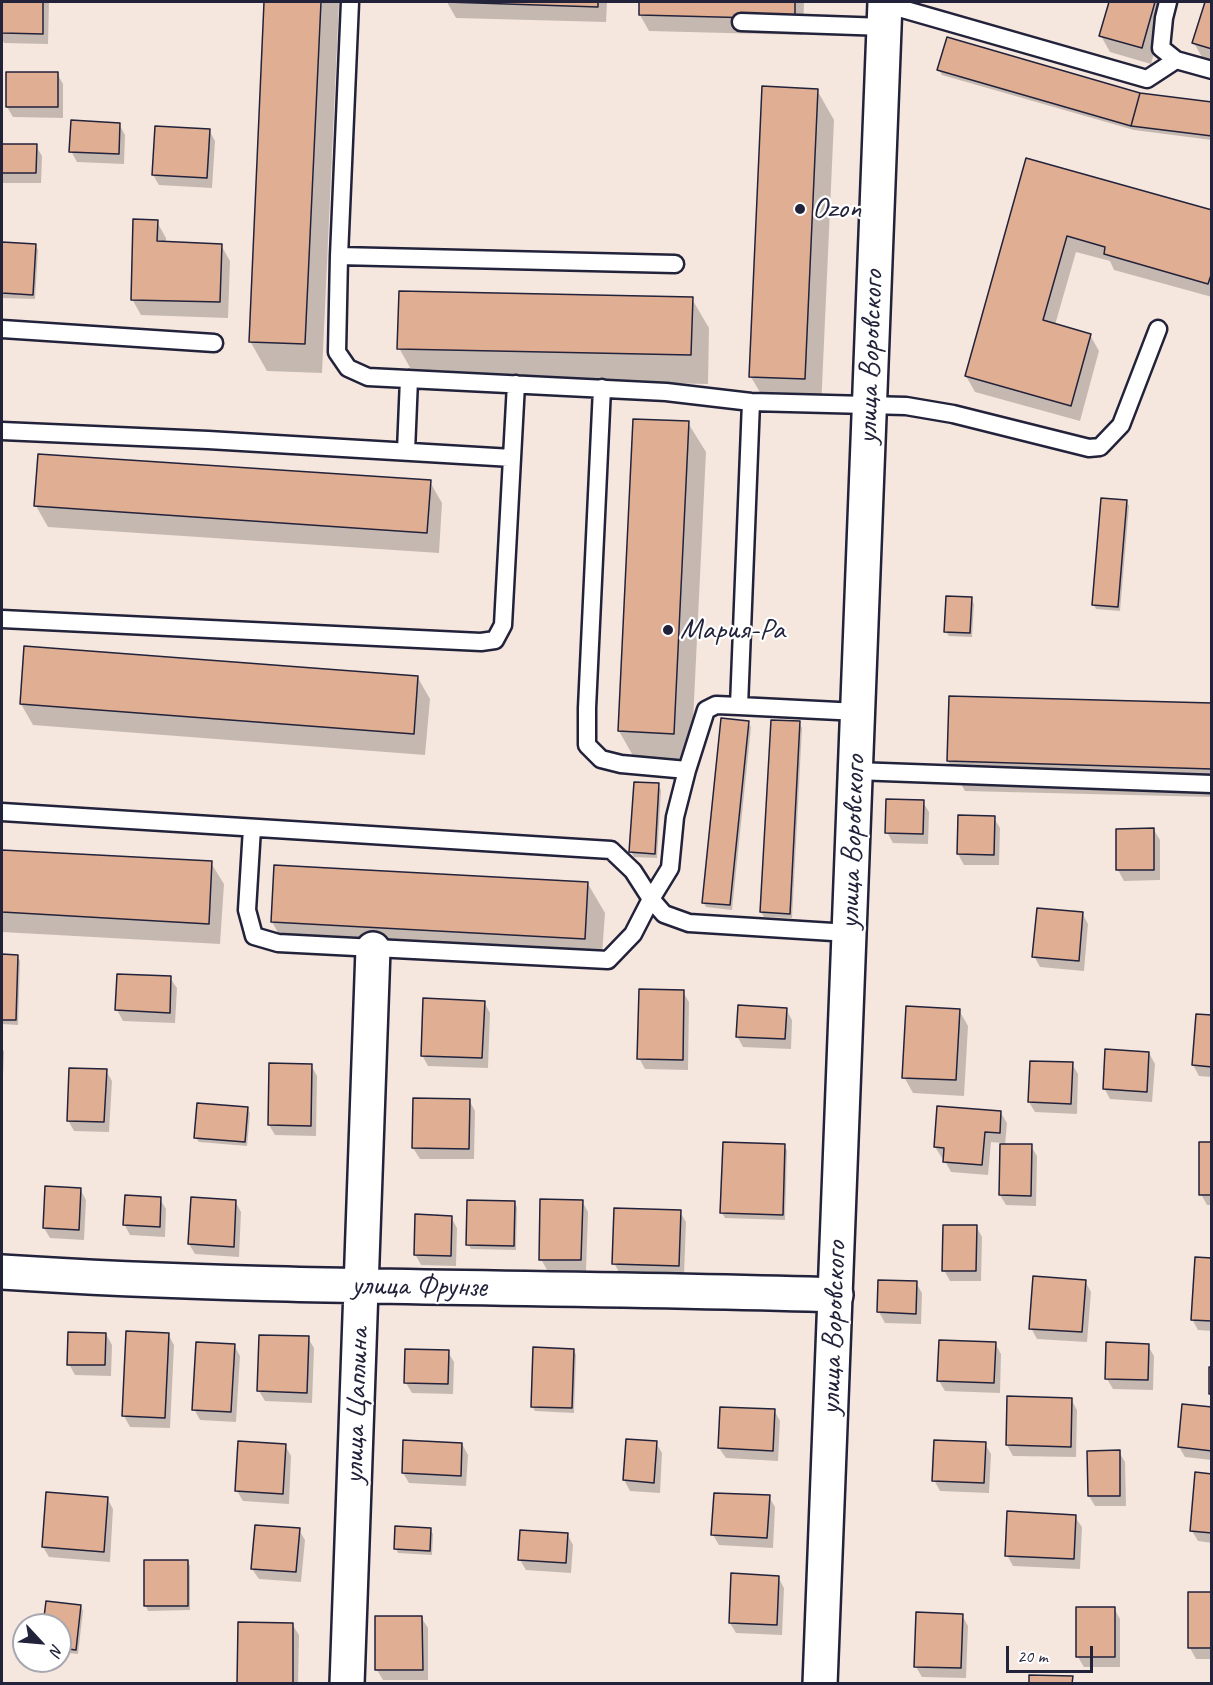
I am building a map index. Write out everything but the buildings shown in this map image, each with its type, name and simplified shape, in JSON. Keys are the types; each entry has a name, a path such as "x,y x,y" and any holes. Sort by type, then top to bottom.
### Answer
{"main road":[{"name":"улица Воровского","path":"820,1683 885,11"},
{"name":"улица Цаплина","path":"346,1683 373,949"},
{"name":"улица Фрунзе","path":"2,1272 126,1280 362,1287 836,1294"}],"lane":[{"path":"350,2 337,352 348,369 368,377 666,392 752,402 906,406 953,414 1089,448 1100,447 1121,425 1158,329"},
{"path":"1168,2 1161,48 1176,60 1212,70"},
{"path":"741,22 885,11 1147,79 1176,60"},
{"path":"339,256 675,264"},
{"path":"2,329 214,343"},
{"path":"406,451 409,379"},
{"path":"2,619 481,642 495,640 502,625 516,384"},
{"path":"602,388 587,745 601,759 621,764 687,770"},
{"path":"739,706 752,402"},
{"path":"2,431 512,458"},
{"path":"252,828 247,910 254,936 278,943 608,960 633,934 651,898 670,868 675,817 706,710 716,705 858,712"},
{"path":"855,771 1212,784"},
{"path":"2,812 611,850 633,871 664,914 688,923 849,933"}],"place":[{"name":"Ozon","path":"800,209"},
{"name":"Мария-Ра","path":"668,630"}]}
